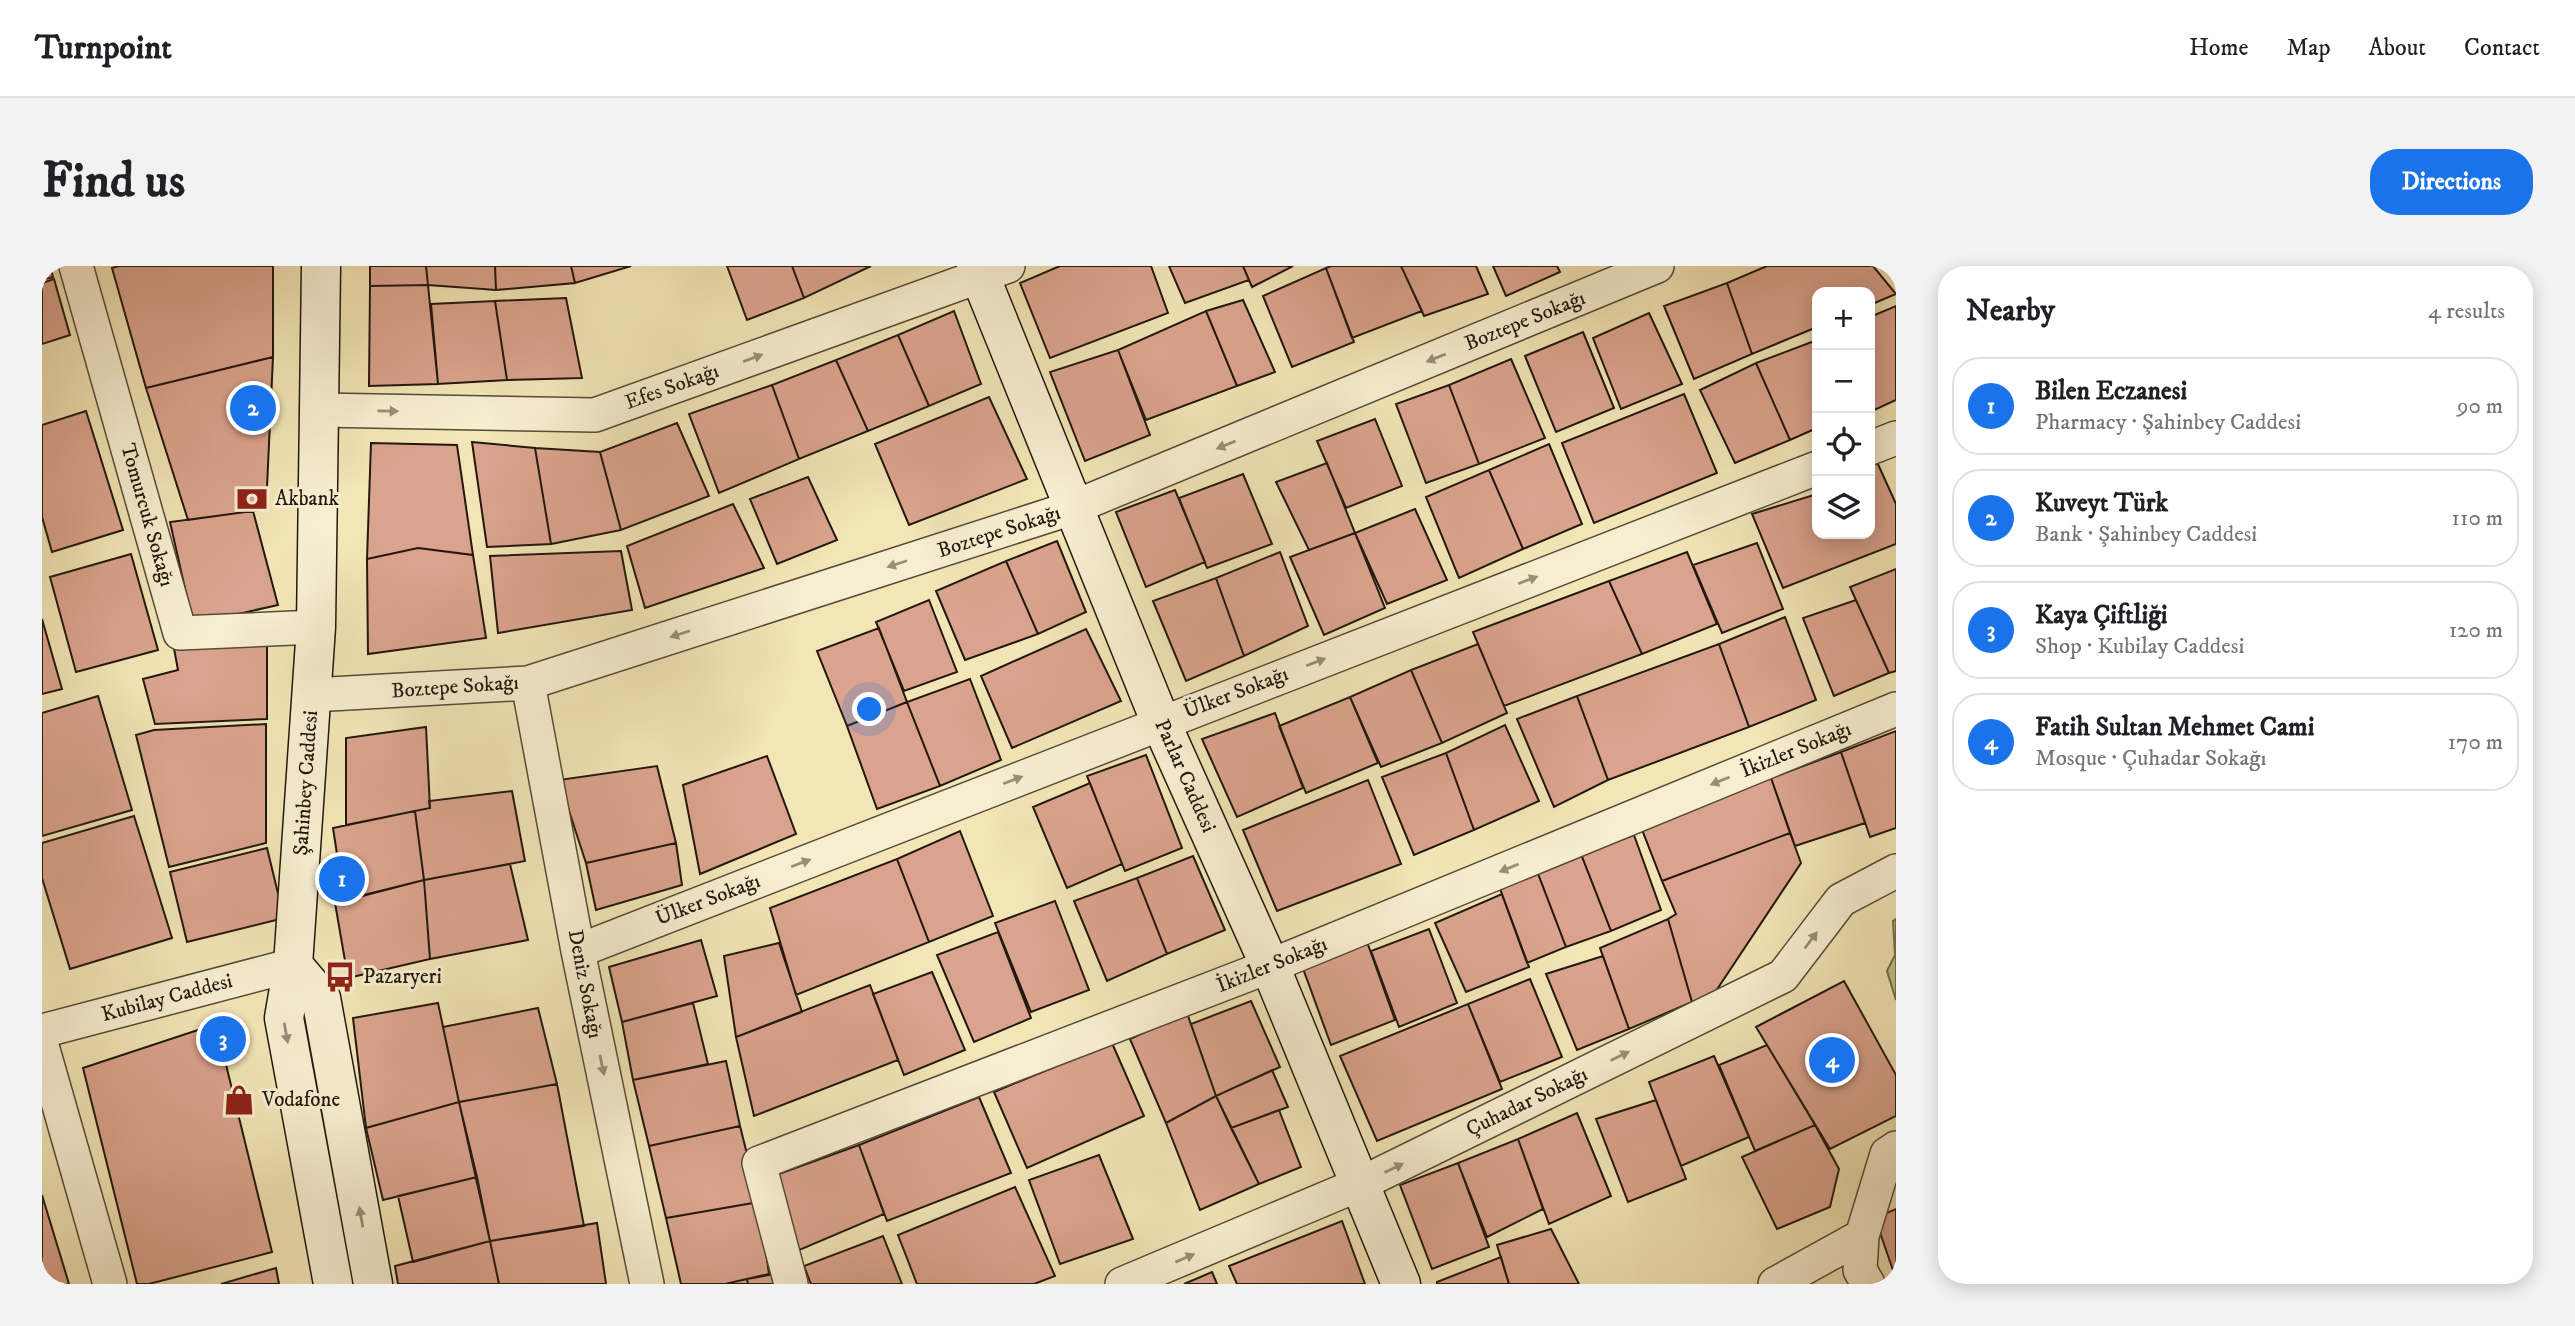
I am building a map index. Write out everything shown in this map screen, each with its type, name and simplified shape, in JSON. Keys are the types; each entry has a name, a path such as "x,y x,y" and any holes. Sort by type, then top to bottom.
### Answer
{"main road":[{"name":"Şahinbey Caddesi","path":"321,266 316,626 293,965 284,1018 333,1284"},
{"name":"Parlar Caddesi","path":"989,269 1072,509 1161,723 1270,966 1401,1284"},
{"path":"293,965 321,999 373,1284"}],"street":[{"name":"Tomurcuk Sokağı","path":"76,266 180,633 316,626"},
{"name":"Boztepe Sokağı","path":"312,695 528,682 1072,509 1657,266"},
{"name":"Efes Sokağı","path":"320,410 595,415 989,269"},
{"path":"1875,446 1896,438"},
{"name":"Ülker Sokağı","path":"578,951 1812,470"},
{"name":"Deniz Sokağı","path":"528,682 578,951 647,1284"},
{"name":"İkizler Sokağı","path":"791,1284 759,1163 1270,966 1896,709"},
{"name":"Çuhadar Sokağı","path":"1122,1284 1360,1184 1783,976 1841,900 1896,871"},
{"name":"Kubilay Caddesi","path":"42,1031 293,965"},
{"path":"42,1046 110,1284"},
{"path":"1868,1284 1860,1270 1861,1236 1887,1154 1896,1148"},
{"path":"1775,1284 1861,1236"}],"green space":[{"path":"1896,919 1896,1000 1887,971 1895,955 1893,921"}],"building":[{"path":"42,266 50,266 53,277 42,280"},
{"path":"273,266 273,357 146,388 112,268"},
{"path":"370,266 426,266 428,285 370,286"},
{"path":"426,266 495,266 496,290 428,285"},
{"path":"495,266 571,266 575,283 496,290"},
{"path":"571,266 631,266 575,283"},
{"path":"727,266 792,266 804,298 747,320"},
{"path":"792,266 871,266 804,298"},
{"path":"1060,266 1151,266 1168,313 1050,358 1020,283"},
{"path":"1169,266 1243,266 1249,280 1185,303"},
{"path":"1243,266 1293,266 1252,287"},
{"path":"1401,266 1422,311 1352,338 1326,268"},
{"path":"1401,266 1476,266 1488,294 1424,316"},
{"path":"1493,266 1557,266 1560,272 1506,296"},
{"path":"1767,266 1873,266 1896,294 1875,303 1875,287 1812,287 1812,329 1752,354 1727,283"},
{"path":"1326,268 1354,342 1292,367 1263,296"},
{"path":"54,279 70,335 42,344 42,283"},
{"path":"1727,283 1752,354 1694,379 1664,306"},
{"path":"428,285 438,384 369,386 370,286"},
{"path":"566,298 582,378 507,380 495,301"},
{"path":"1243,300 1275,372 1237,386 1206,311"},
{"path":"495,301 507,380 438,384 431,304"},
{"path":"1896,306 1896,400 1875,410 1875,350 1875,315"},
{"path":"954,311 981,384 929,406 898,335"},
{"path":"1206,311 1237,386 1146,420 1118,350"},
{"path":"1649,313 1682,384 1621,409 1593,338"},
{"path":"1583,332 1614,408 1556,432 1525,356"},
{"path":"898,335 929,406 868,431 836,360"},
{"path":"1812,342 1812,430 1790,440 1756,363"},
{"path":"1118,350 1150,435 1085,461 1050,372"},
{"path":"273,357 266,509 188,520 146,388"},
{"path":"1511,359 1545,438 1479,464 1449,385"},
{"path":"836,360 868,431 799,459 772,385"},
{"path":"1756,363 1790,440 1735,463 1700,390"},
{"path":"772,385 799,459 719,493 689,414"},
{"path":"1449,385 1479,464 1426,483 1396,404"},
{"path":"1684,394 1717,473 1594,523 1562,443"},
{"path":"989,397 1027,479 909,525 875,444"},
{"path":"86,411 123,530 52,552 42,517 42,425"},
{"path":"1375,419 1402,486 1346,508 1317,441"},
{"path":"677,423 709,496 621,530 600,452"},
{"path":"472,442 535,448 551,544 487,547"},
{"path":"371,443 457,445 473,555 418,548 367,559"},
{"path":"1549,444 1582,524 1523,549 1489,470"},
{"path":"535,448 600,452 621,530 551,544"},
{"path":"1327,463 1355,533 1309,550 1276,482"},
{"path":"1875,463 1896,504 1896,544 1783,588 1752,514 1812,496 1812,539 1875,539"},
{"path":"1489,470 1523,549 1459,578 1426,497"},
{"path":"1243,474 1272,544 1207,568 1179,498"},
{"path":"808,477 837,540 777,564 750,499"},
{"path":"1175,490 1205,562 1146,587 1116,512"},
{"path":"733,504 764,568 645,608 627,546"},
{"path":"1415,509 1447,580 1387,604 1355,533"},
{"path":"253,511 278,605 193,624 170,522"},
{"path":"1355,533 1385,608 1324,635 1290,557"},
{"path":"1057,541 1086,612 1038,634 1006,561"},
{"path":"1757,543 1783,609 1722,633 1693,565"},
{"path":"418,548 473,555 486,638 368,654 367,559"},
{"path":"621,551 632,610 498,633 490,556"},
{"path":"1280,552 1308,626 1244,656 1216,578"},
{"path":"1687,552 1717,624 1642,654 1609,581"},
{"path":"131,554 158,650 76,672 50,577"},
{"path":"1006,561 1038,634 965,660 936,591"},
{"path":"1896,569 1896,671 1889,673 1850,587"},
{"path":"1216,578 1244,656 1186,681 1153,601"},
{"path":"1609,581 1642,654 1504,706 1473,632"},
{"path":"929,600 957,672 904,691 876,622"},
{"path":"1856,600 1889,673 1834,696 1803,618"},
{"path":"1785,617 1816,700 1749,727 1719,644"},
{"path":"42,619 62,689 42,694"},
{"path":"879,628 907,702 847,726 817,651"},
{"path":"1086,629 1121,701 1012,748 981,676"},
{"path":"173,643 267,645 267,719 155,724 143,679 178,670"},
{"path":"1478,644 1507,713 1442,743 1411,670"},
{"path":"1719,644 1749,727 1608,780 1577,696"},
{"path":"1411,670 1442,743 1381,767 1350,697"},
{"path":"970,679 1001,760 940,786 907,702"},
{"path":"98,696 132,810 42,836 42,713"},
{"path":"1577,696 1608,780 1554,807 1517,719"},
{"path":"1350,697 1378,763 1306,793 1279,726"},
{"path":"907,702 940,786 877,809 847,726"},
{"path":"1275,713 1303,788 1237,817 1202,739"},
{"path":"266,724 266,843 169,867 136,735 154,730"},
{"path":"1505,725 1539,801 1474,830 1446,753"},
{"path":"426,727 430,808 346,825 346,738"},
{"path":"1896,731 1896,828 1870,837 1841,752"},
{"path":"1841,752 1865,823 1795,846 1771,778"},
{"path":"1446,753 1474,830 1414,855 1382,777"},
{"path":"1146,755 1182,848 1125,871 1087,776"},
{"path":"767,756 796,834 700,874 683,785"},
{"path":"657,766 676,843 586,863 559,780"},
{"path":"1771,778 1790,833 1662,881 1641,827"},
{"path":"1368,780 1401,864 1277,911 1243,830"},
{"path":"1090,783 1122,864 1067,888 1033,807"},
{"path":"512,791 525,861 424,880 415,811 430,808 429,801"},
{"path":"415,811 424,880 344,900 333,828"},
{"path":"134,816 172,938 70,969 42,878 42,843"},
{"path":"960,831 993,916 929,942 897,859"},
{"path":"1790,833 1801,863 1708,1003 1692,1002 1668,919 1676,914 1662,881"},
{"path":"1634,835 1661,910 1611,931 1581,854"},
{"path":"676,843 682,885 596,910 586,863"},
{"path":"267,848 284,918 187,942 170,872"},
{"path":"1581,854 1611,931 1566,947 1537,871"},
{"path":"1193,856 1225,930 1167,954 1137,878"},
{"path":"897,859 929,942 796,995 770,908"},
{"path":"510,864 528,940 430,959 424,880"},
{"path":"1537,871 1566,947 1527,963 1499,886"},
{"path":"1137,878 1167,954 1107,981 1074,901"},
{"path":"424,880 430,959 348,978 335,903"},
{"path":"1502,894 1529,967 1466,992 1435,923"},
{"path":"1055,901 1089,990 1031,1012 995,923"},
{"path":"1668,919 1692,1002 1629,1029 1600,948"},
{"path":"1429,929 1457,1003 1399,1027 1371,951"},
{"path":"998,932 1031,1018 974,1042 937,955"},
{"path":"1366,939 1395,1020 1331,1045 1301,963"},
{"path":"701,940 717,996 622,1022 609,967"},
{"path":"779,943 802,1012 736,1037 724,956"},
{"path":"1603,956 1629,1029 1577,1050 1546,974"},
{"path":"932,972 965,1050 904,1075 873,994"},
{"path":"1530,979 1562,1057 1500,1082 1468,1004"},
{"path":"1844,981 1896,1075 1896,1116 1830,1149 1756,1027"},
{"path":"870,985 898,1060 754,1116 736,1037"},
{"path":"1251,1001 1280,1067 1216,1096 1191,1024"},
{"path":"438,1003 459,1102 366,1128 353,1018"},
{"path":"693,1003 708,1064 633,1080 622,1022"},
{"path":"1468,1004 1502,1089 1377,1141 1340,1056"},
{"path":"538,1008 557,1084 459,1102 443,1027"},
{"path":"1187,1013 1216,1096 1166,1123 1130,1039"},
{"path":"216,1024 272,1252 149,1284 137,1284 83,1068"},
{"path":"1112,1043 1144,1116 1027,1168 994,1092"},
{"path":"1767,1045 1815,1125 1755,1151 1719,1065"},
{"path":"1714,1056 1749,1137 1681,1166 1649,1082"},
{"path":"726,1061 740,1126 649,1146 633,1080"},
{"path":"1272,1070 1288,1107 1231,1128 1216,1096"},
{"path":"557,1084 584,1226 490,1241 459,1102"},
{"path":"1216,1096 1259,1184 1200,1210 1166,1123"},
{"path":"979,1097 1011,1173 887,1221 859,1145"},
{"path":"1656,1100 1686,1179 1628,1202 1596,1119"},
{"path":"459,1102 477,1177 383,1200 366,1128"},
{"path":"1279,1110 1301,1167 1259,1184 1231,1128"},
{"path":"1577,1113 1611,1196 1549,1224 1518,1139"},
{"path":"1815,1125 1839,1169 1830,1207 1777,1229 1742,1157"},
{"path":"740,1126 759,1202 666,1218 649,1146"},
{"path":"1518,1139 1543,1209 1487,1237 1458,1163"},
{"path":"859,1145 884,1214 797,1251 776,1175"},
{"path":"1099,1155 1133,1239 1060,1264 1029,1180"},
{"path":"1458,1163 1489,1247 1432,1269 1400,1185"},
{"path":"477,1177 490,1241 413,1262 398,1196"},
{"path":"1015,1187 1055,1276 1034,1284 917,1284 898,1235"},
{"path":"42,1195 69,1284 42,1284"},
{"path":"759,1202 769,1274 725,1284 681,1284 666,1218"},
{"path":"1896,1209 1896,1279 1875,1218"},
{"path":"1342,1221 1365,1284 1237,1284 1229,1266"},
{"path":"597,1223 606,1284 499,1284 490,1241"},
{"path":"1551,1229 1579,1284 1509,1284 1497,1245"},
{"path":"883,1236 902,1284 811,1284 804,1266"},
{"path":"490,1241 499,1284 398,1284 395,1266"},
{"path":"1501,1257 1509,1284 1437,1284 1437,1282"},
{"path":"276,1268 279,1284 221,1284"},
{"path":"786,1272 789,1284 748,1284 747,1279"},
{"path":"1212,1272 1217,1284 1184,1284"},
{"path":"747,1279 748,1284 725,1284"}],"place":[{"name":"Kuveyt Türk","path":"253,408"},
{"name":"Akbank","path":"252,499"},
{"name":"Bilen Eczanesi","path":"342,879"},
{"name":"Pazaryeri","path":"340,977"},
{"name":"Kaya Çiftliği","path":"223,1039"},
{"name":"Fatih Sultan Mehmet Cami","path":"1832,1060"},
{"name":"Vodafone","path":"239,1100"}]}
